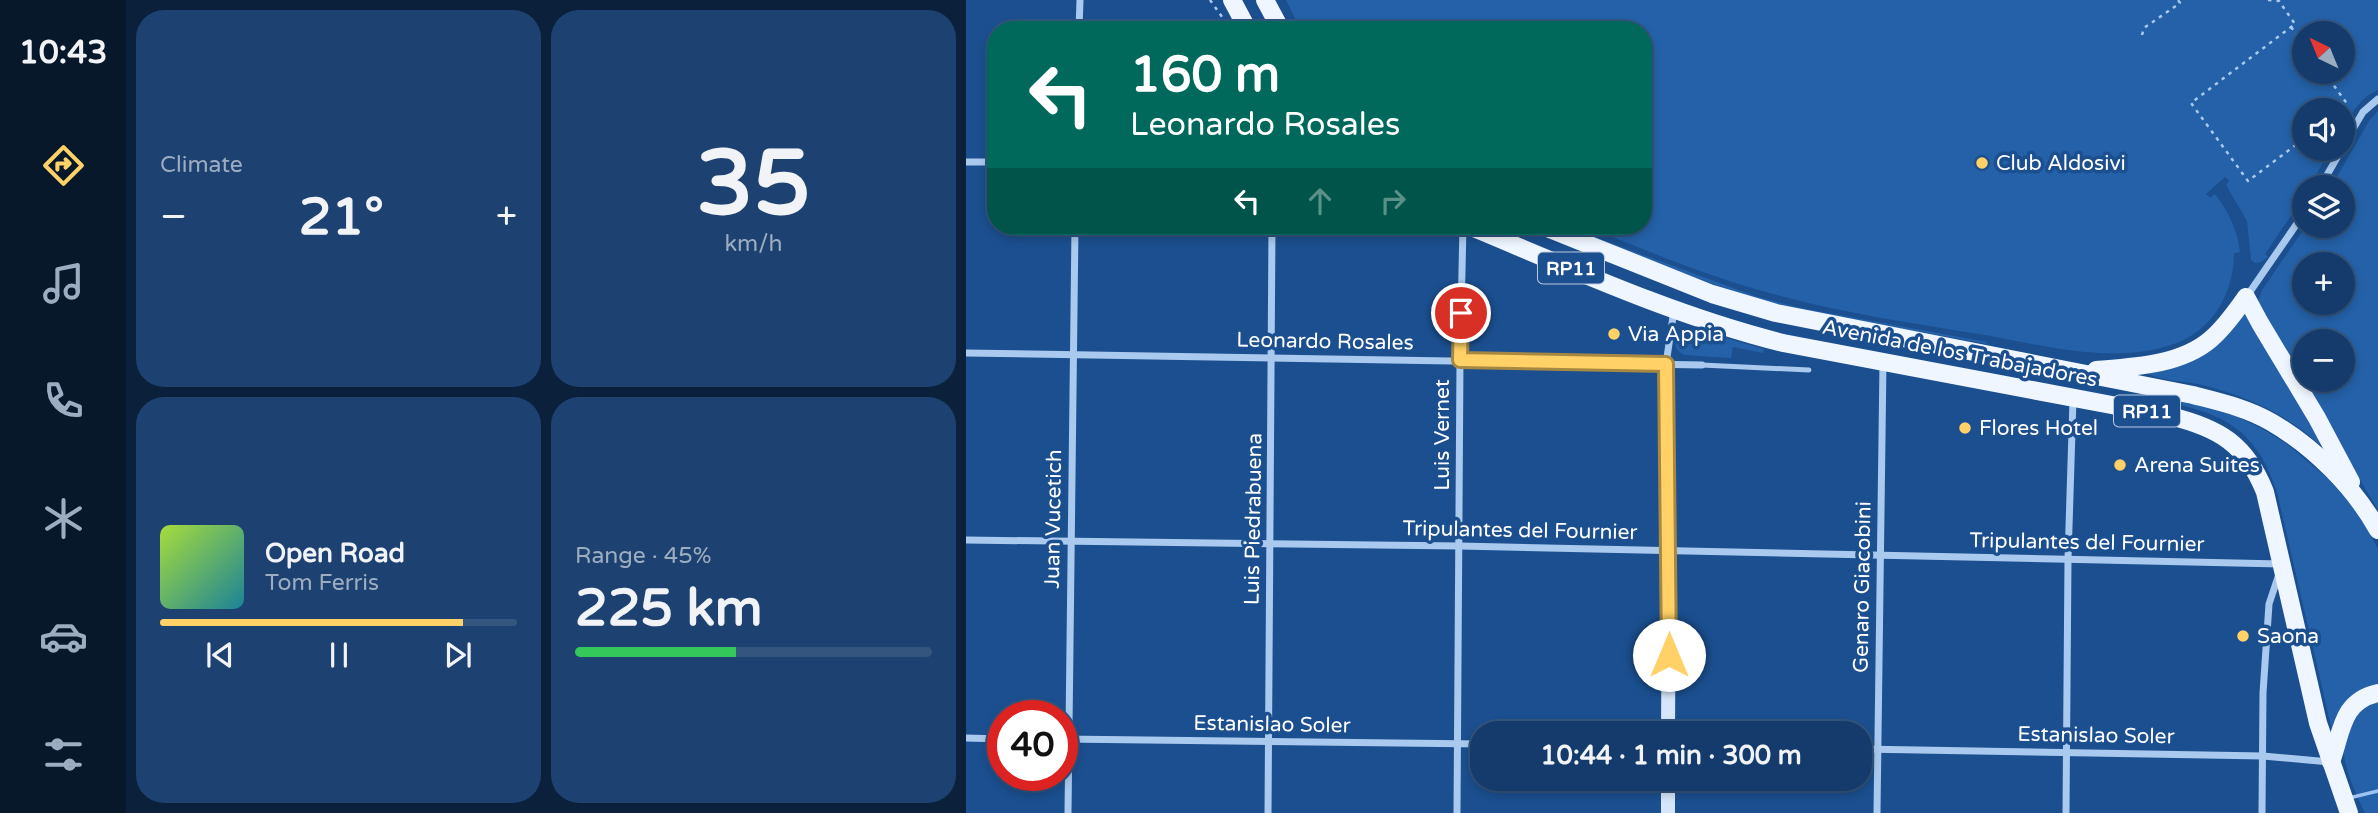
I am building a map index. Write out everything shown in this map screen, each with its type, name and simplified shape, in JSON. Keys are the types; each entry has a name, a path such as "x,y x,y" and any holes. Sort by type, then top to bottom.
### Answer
{"main road":[{"path":"1233,0 1244,21"},
{"path":"1265,0 1276,21"},
{"name":"Avenida de los Trabajadores","path":"1491,235 1674,309 1741,332 1882,362 2193,421 2223,435 2235,444 2252,465 2265,492 2318,723 2349,813"},
{"name":"Avenida de los Trabajadores","path":"1564,235 1712,294 1776,313 2193,395 2248,411 2271,422 2312,453 2339,478 2364,507 2378,530"},
{"path":"2075,372 2147,364 2198,348 2220,330 2246,297 2317,418 2364,507"},
{"path":"2331,762 2350,709 2360,699 2378,693"}],"street":[{"path":"1079,21 1080,0"},
{"path":"2355,125 2363,112 2378,99"},
{"path":"966,162 987,162"},
{"path":"2246,297 2292,231"},
{"name":"Juan Vucetich","path":"1067,700 1075,235"},
{"name":"Luis Piedrabuena","path":"1268,813 1272,235"},
{"name":"Luis Vernet","path":"1457,813 1463,235"},
{"path":"1668,721 1666,364 1674,309"},
{"name":"Leonardo Rosales","path":"966,353 1702,365"},
{"name":"Genaro Giacobini","path":"1877,813 1882,362"},
{"path":"2066,813 2068,559 2073,399"},
{"name":"Tripulantes del Fournier","path":"966,540 1460,545 2282,564"},
{"path":"2262,813 2263,693 2269,604 2282,564"},
{"path":"966,738 987,738"},
{"name":"Estanislao Soler","path":"1078,739 1470,744"},
{"name":"Estanislao Soler","path":"1872,749 2263,756 2331,762"},
{"name":"Juan Vucetich","path":"1067,791 1068,813"},
{"path":"1668,791 1668,813"}],"lane":[{"name":"Leonardo Rosales","path":"1702,365 1809,370"}],"path":[{"path":"1210,0 1224,21"},
{"path":"2142,35 2144,28 2180,3 2178,0"},
{"path":"2268,0 2278,1 2295,24 2191,103 2248,181 2292,148"}],"shaded area":[{"name":"Club Aldosivi","path":"1286,0 2378,0 2378,90 2362,100 2355,110 2355,98 2292,98 2292,161 2324,161 2316,175 2292,175 2292,214 2265,254 2268,257 2261,262 2255,263 2251,260 2247,221 2226,185 2229,181 2225,177 2206,194 2210,198 2215,194 2224,207 2232,221 2240,252 2234,253 2230,282 2219,308 2200,330 2174,344 2128,353 2080,352 1806,302 1706,273 1608,235 1652,235 1652,21 1296,21"},
{"path":"2378,111 2378,510 2307,392 2355,392 2355,329 2292,329 2292,367 2260,314 2258,301 2262,290 2298,238 2355,238 2355,175 2338,175 2346,161 2355,161 2355,145"},
{"path":"1588,235 1755,296 1801,308 1987,344 1784,305 1756,298"},
{"path":"2247,308 2323,444 2319,444 2278,414 2235,395 2148,374 2201,356 2226,335"},
{"path":"1683,326 1764,349 1763,353 1733,347 1731,358 1685,355 1675,344 1678,329"},
{"path":"2141,395 2194,404 2235,416 2261,428 2287,444 2326,477 2350,503 2365,525 2378,549 2378,687 2334,739 2277,492 2267,467 2242,433 2226,422 2208,413"},
{"path":"2378,696 2378,813 2365,813 2348,773 2343,741 2345,731 2353,718 2369,698"}],"waterway":[{"path":"2349,798 2378,791"}],"place":[{"name":"Club Aldosivi","path":"1982,163"},
{"name":"Via Appia","path":"1614,334"},
{"name":"Flores Hotel","path":"1965,428"},
{"name":"Arena Suites","path":"2120,465"},
{"name":"Saona","path":"2243,636"}],"route":[{"path":"1461,313 1460,360 1666,364 1669,655"}]}
